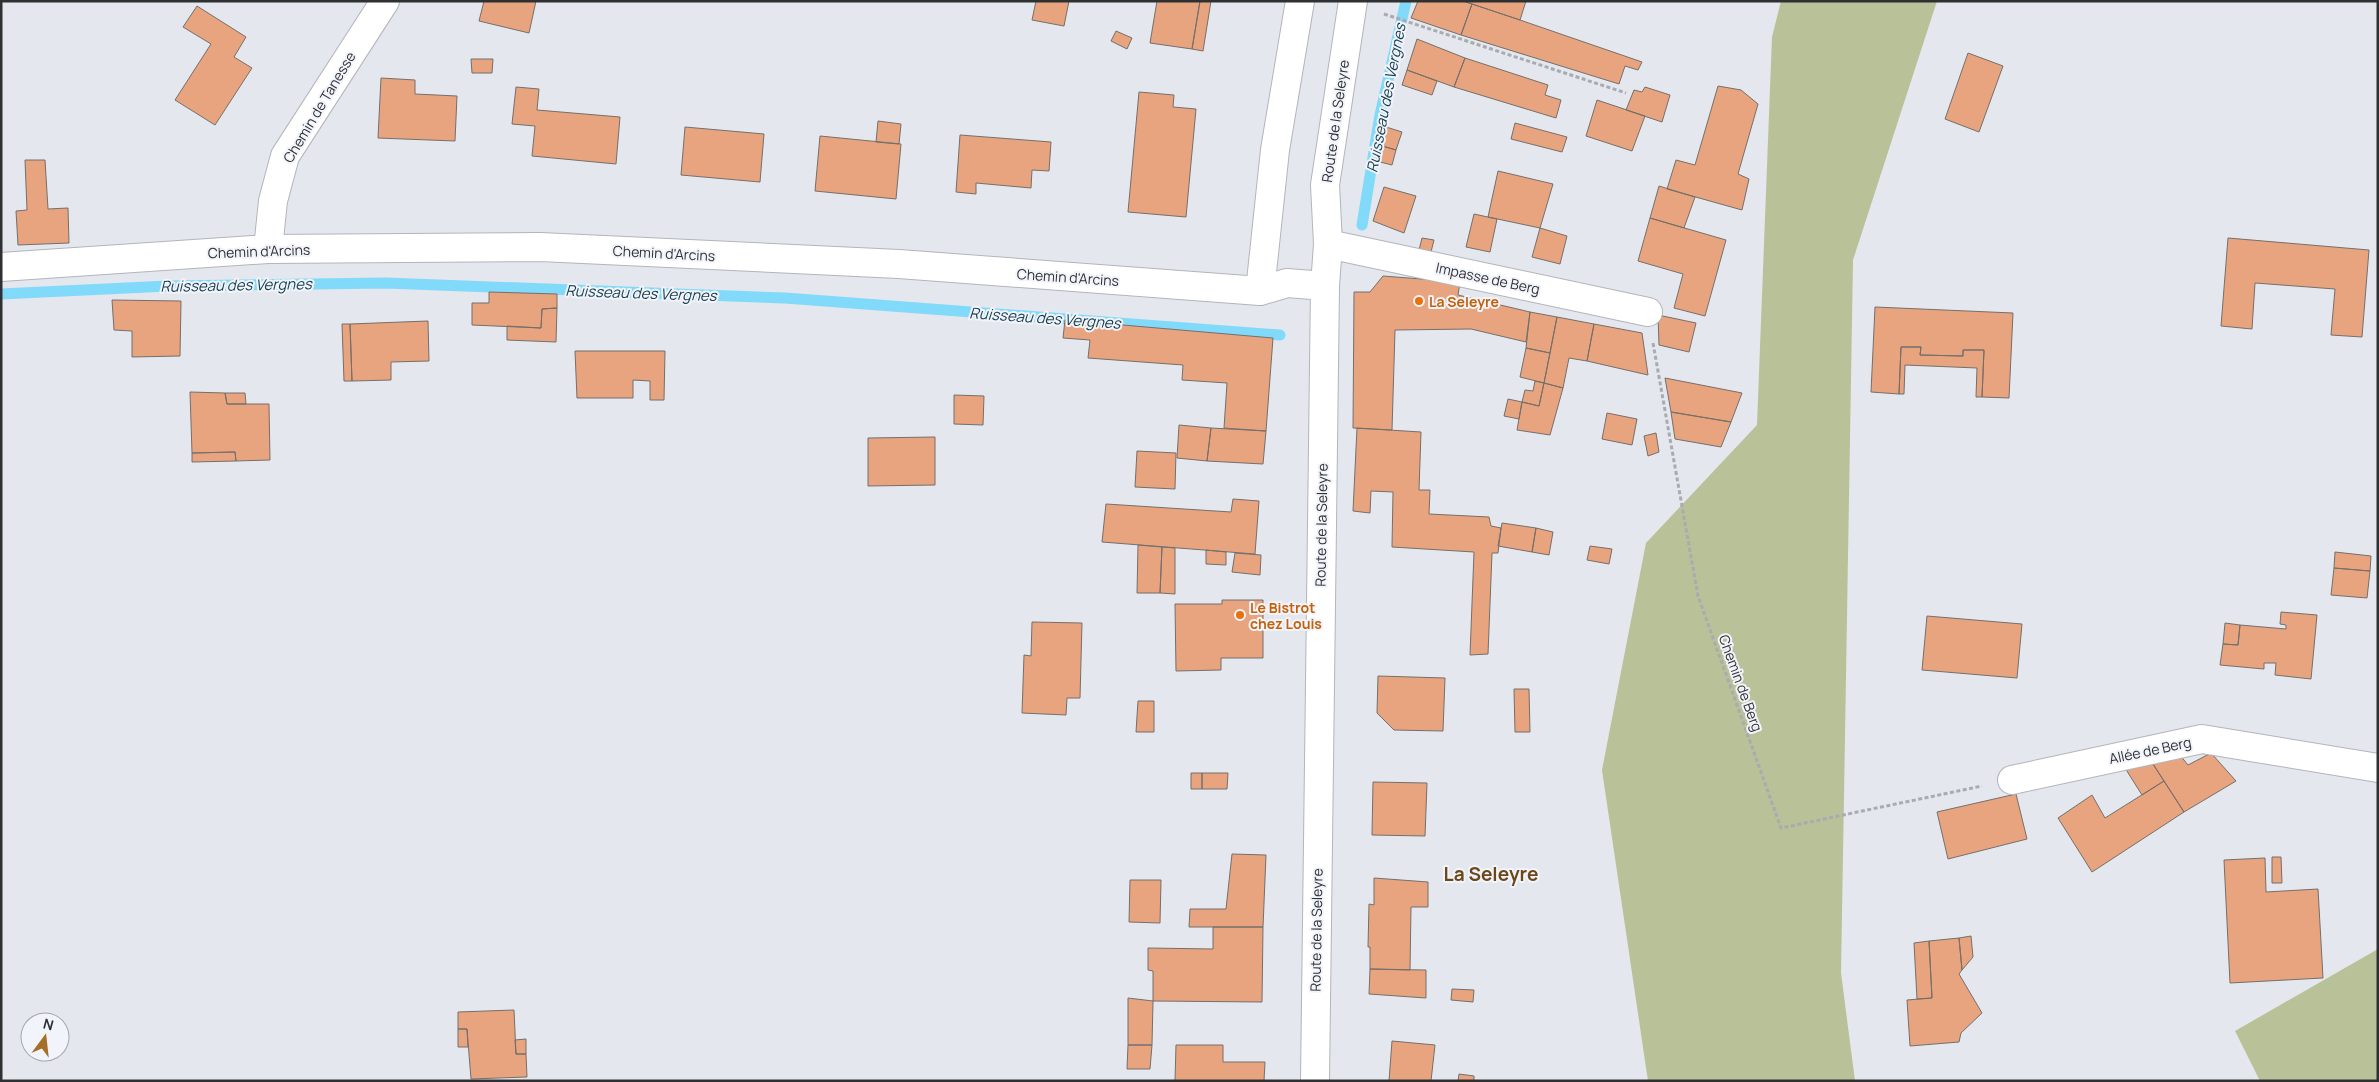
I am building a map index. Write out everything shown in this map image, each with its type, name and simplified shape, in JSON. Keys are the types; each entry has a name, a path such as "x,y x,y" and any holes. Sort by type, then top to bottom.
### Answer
{"street":[{"name":"Chemin de Tanesse","path":"268,249 273,201 285,156 385,1"},
{"path":"1260,291 1275,150 1300,1"},
{"name":"Route de la Seleyre","path":"1315,1081 1325,286 1328,244 1325,185 1353,3"},
{"name":"Impasse de Berg","path":"1328,244 1648,312"},
{"name":"Chemin d'Arcins","path":"1,267 268,249 540,247 899,264 1260,291 1287,283 1325,286"},
{"name":"Allée de Berg","path":"2012,780 2202,739 2378,768"}],"path":[{"path":"1353,3 1626,93"},
{"name":"Chemin de Berg","path":"1648,312 1698,596 1781,828 2012,780"}],"green space":[{"path":"1781,1 1937,1 1853,260 1841,973 1855,1081 1648,1081 1602,770 1646,543 1757,425 1772,37"},
{"path":"2378,949 2378,1081 2260,1081 2235,1031"}],"building":[{"path":"484,1 536,1 529,33 479,21"},
{"path":"1036,1 1069,1 1064,26 1032,20"},
{"path":"1157,1 1200,1 1192,49 1150,43"},
{"path":"1200,1 1211,1 1203,51 1192,49"},
{"path":"1418,1 1463,1 1472,4 1461,35 1411,18"},
{"path":"1463,1 1526,1 1520,20"},
{"path":"1472,4 1642,62 1638,70 1625,66 1619,84 1461,35"},
{"path":"197,6 246,37 234,57 252,68 215,125 175,100 211,44 183,27"},
{"path":"1116,31 1132,38 1127,49 1111,41"},
{"path":"1417,39 1465,58 1454,87 1407,70"},
{"path":"1968,53 2003,66 1979,132 1945,119"},
{"path":"1465,58 1548,85 1545,95 1561,100 1556,118 1454,87"},
{"path":"471,59 493,59 492,73 472,73"},
{"path":"1407,70 1437,81 1432,95 1402,85"},
{"path":"381,78 415,80 415,94 457,96 455,141 378,138"},
{"path":"1718,86 1741,90 1758,104 1738,174 1749,179 1742,210 1667,189 1676,160 1695,165"},
{"path":"516,87 539,89 537,110 620,117 616,164 532,156 535,126 512,124"},
{"path":"1645,87 1670,95 1662,122 1626,110 1634,90 1642,92"},
{"path":"1139,92 1174,95 1173,107 1196,109 1186,217 1128,212"},
{"path":"1597,100 1645,116 1632,151 1586,136"},
{"path":"878,121 901,124 899,144 876,142"},
{"path":"1515,123 1567,137 1562,152 1511,139"},
{"path":"1383,126 1402,132 1396,150 1379,145"},
{"path":"685,127 764,134 760,182 681,175"},
{"path":"960,135 1051,142 1049,171 1032,170 1031,188 976,183 976,194 956,192"},
{"path":"820,136 901,144 896,199 815,191"},
{"path":"1379,145 1396,150 1392,165 1376,161"},
{"path":"25,160 45,160 48,209 68,208 69,243 18,245 16,211 27,210"},
{"path":"1498,171 1553,184 1540,228 1488,217"},
{"path":"1659,186 1695,197 1684,228 1650,218"},
{"path":"1384,187 1416,196 1404,233 1373,221"},
{"path":"1474,214 1497,219 1490,252 1466,247"},
{"path":"1650,218 1726,240 1705,316 1674,308 1683,274 1638,261"},
{"path":"1540,228 1567,236 1560,264 1532,257"},
{"path":"1422,238 1434,240 1431,252 1419,250"},
{"path":"2228,238 2369,250 2362,337 2331,335 2335,289 2255,283 2252,329 2221,326"},
{"path":"1383,276 1460,282 1458,295 1530,312 1526,342 1471,329 1395,330 1392,430 1353,428 1354,292 1370,292"},
{"path":"489,292 557,294 557,308 542,309 541,328 472,325 472,303 489,303"},
{"path":"112,300 181,301 180,356 132,357 132,331 114,330"},
{"path":"1875,307 2013,313 2009,398 1982,397 1984,350 1963,350 1963,356 1920,355 1921,347 1901,347 1899,394 1871,392"},
{"path":"557,308 556,342 507,340 507,326 541,328 542,309"},
{"path":"1530,312 1557,317 1550,353 1526,348"},
{"path":"1658,315 1696,323 1689,352 1659,345"},
{"path":"1557,317 1594,324 1587,361 1569,358 1563,388 1544,383"},
{"path":"1065,320 1273,338 1266,431 1224,428 1227,383 1182,380 1183,365 1088,358 1090,340 1063,338"},
{"path":"428,321 429,361 391,362 391,380 352,381 350,324"},
{"path":"342,324 350,324 352,381 344,381"},
{"path":"1594,324 1642,333 1648,375 1587,361"},
{"path":"1901,347 1921,347 1920,355 1963,356 1963,350 1984,350 1982,397 1976,397 1977,368 1905,365 1904,394 1899,394"},
{"path":"1526,348 1550,353 1544,383 1520,377"},
{"path":"575,351 665,351 664,400 650,400 650,381 633,380 633,398 577,398"},
{"path":"1665,378 1742,393 1731,422 1671,412"},
{"path":"1535,381 1544,383 1539,406 1522,402 1525,390 1533,391"},
{"path":"1544,383 1563,388 1550,435 1517,430 1522,402 1539,406"},
{"path":"190,392 225,393 227,404 269,404 270,460 236,461 235,452 192,453"},
{"path":"225,393 245,393 246,404 227,404"},
{"path":"954,395 984,396 983,425 954,424"},
{"path":"1508,399 1522,402 1519,419 1504,416"},
{"path":"1671,412 1731,422 1721,447 1675,439"},
{"path":"1607,413 1637,419 1632,445 1602,439"},
{"path":"1179,425 1211,428 1207,461 1177,458"},
{"path":"1211,428 1266,431 1263,464 1207,461"},
{"path":"1357,428 1421,432 1419,490 1430,490 1429,514 1489,517 1491,526 1501,528 1498,553 1492,553 1488,654 1470,655 1474,552 1392,547 1393,492 1371,491 1370,513 1353,511"},
{"path":"1656,433 1659,452 1648,456 1644,436"},
{"path":"935,437 935,485 868,486 868,438"},
{"path":"1137,451 1176,453 1175,489 1135,487"},
{"path":"235,452 236,461 192,462 192,453"},
{"path":"1233,499 1259,501 1255,554 1102,542 1106,504 1231,512"},
{"path":"1502,523 1536,528 1532,552 1498,546"},
{"path":"1536,528 1553,532 1549,555 1532,552"},
{"path":"1138,545 1162,547 1160,593 1137,593"},
{"path":"1590,546 1612,549 1609,564 1587,560"},
{"path":"1162,547 1175,548 1175,594 1160,593"},
{"path":"1206,550 1226,552 1226,565 1206,564"},
{"path":"2335,552 2371,556 2370,571 2334,568"},
{"path":"1235,553 1261,555 1260,575 1232,572"},
{"path":"2334,568 2370,571 2367,598 2331,595"},
{"path":"1222,600 1263,600 1263,658 1221,658 1221,670 1176,671 1175,604 1222,604"},
{"path":"2281,612 2317,615 2311,679 2275,675 2276,663 2264,663 2264,669 2220,665 2223,644 2238,645 2240,625 2286,629 2286,625 2280,624"},
{"path":"1927,616 2022,624 2017,678 1922,670"},
{"path":"1032,622 1082,623 1080,698 1067,698 1066,715 1022,713 1024,655 1031,656"},
{"path":"2225,623 2240,625 2238,645 2223,644"},
{"path":"1378,676 1445,678 1443,731 1394,730 1377,713"},
{"path":"1514,689 1529,689 1530,732 1515,732"},
{"path":"1138,701 1154,701 1154,732 1136,732"},
{"path":"2211,753 2236,781 2184,812 2151,761 2179,754 2188,765"},
{"path":"2151,761 2164,781 2142,795 2125,768"},
{"path":"1191,773 1202,773 1202,789 1191,789"},
{"path":"1202,773 1228,773 1227,789 1202,789"},
{"path":"2164,781 2184,812 2092,872 2058,818 2092,795 2105,818"},
{"path":"1373,782 1427,783 1425,836 1372,835"},
{"path":"2016,794 2027,839 1948,859 1937,812"},
{"path":"1232,854 1266,855 1263,927 1189,927 1190,909 1226,909"},
{"path":"2272,857 2281,857 2282,883 2272,883"},
{"path":"2265,858 2266,892 2318,889 2323,978 2230,983 2224,860"},
{"path":"1374,878 1428,882 1428,907 1411,907 1410,970 1370,969 1370,947 1368,947 1369,904 1374,905"},
{"path":"1130,880 1161,880 1160,923 1129,922"},
{"path":"1213,927 1263,927 1262,1002 1153,1001 1153,971 1148,970 1148,948 1213,949"},
{"path":"1971,936 1973,957 1962,970 1959,938"},
{"path":"1959,938 1962,970 1959,974 1982,1013 1961,1033 1959,1042 1910,1046 1907,1000 1932,998 1929,941"},
{"path":"1929,941 1932,998 1917,999 1914,943"},
{"path":"1370,969 1426,970 1426,998 1369,994"},
{"path":"1452,989 1474,990 1473,1002 1451,1000"},
{"path":"1128,998 1153,1001 1152,1045 1128,1045"},
{"path":"514,1010 516,1054 526,1054 527,1077 471,1079 467,1029 458,1029 458,1012"},
{"path":"458,1029 467,1029 468,1047 458,1047"},
{"path":"526,1039 526,1054 516,1054 515,1040"},
{"path":"1392,1041 1435,1045 1431,1081 1389,1081"},
{"path":"1128,1045 1152,1045 1150,1069 1127,1069"},
{"path":"1176,1045 1223,1045 1223,1062 1265,1062 1264,1081 1175,1081"},
{"path":"1459,1074 1474,1076 1474,1081 1458,1081"}],"waterway":[{"name":"Ruisseau des Vergnes","path":"1362,225 1380,115 1406,1"},
{"name":"Ruisseau des Vergnes","path":"1,294 168,286 386,283 785,298 1280,335"}],"place":[{"name":"La Seleyre","path":"1419,301"},
{"name":"Le Bistrot chez Louis","path":"1240,615"}],"district":[{"name":"La Seleyre","path":"1491,874"}]}
